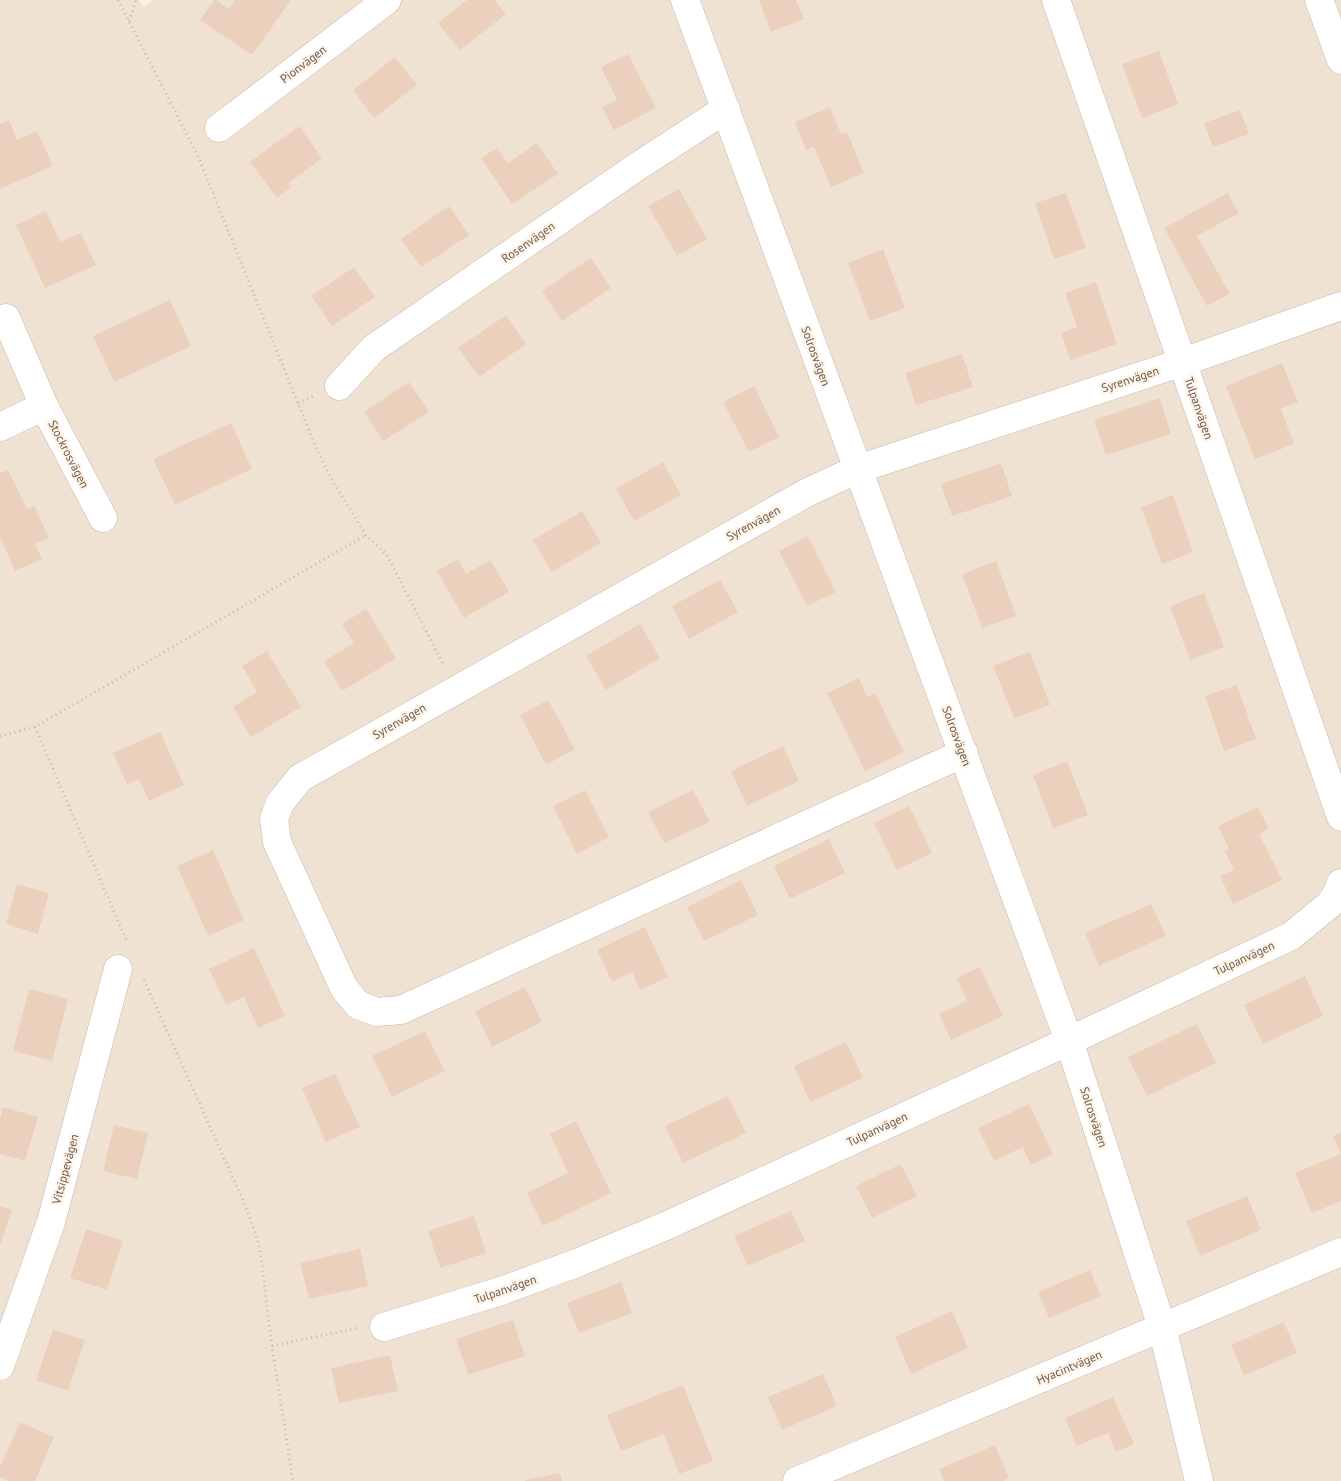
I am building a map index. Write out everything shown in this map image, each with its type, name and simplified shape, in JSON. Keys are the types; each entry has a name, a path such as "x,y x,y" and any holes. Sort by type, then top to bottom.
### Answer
{"street":[{"name":"Pionvägen","path":"219,128 387,0"},
{"name":"Solrosvägen","path":"685,0 1069,1041 1162,1327 1199,1481"},
{"name":"Tulpanvägen","path":"1056,0 1341,817"},
{"path":"1319,0 1341,60"},
{"name":"Rosenvägen","path":"339,386 374,348 638,166 726,109"},
{"name":"Syrenvägen","path":"964,753 401,1010 377,1012 358,1005 344,988 277,842 274,819 280,803 300,778 808,492 858,469 1183,362 1341,306"},
{"path":"6,318 44,406"},
{"name":"Stockrosvägen","path":"0,427 44,406 103,518"},
{"name":"Tulpanvägen","path":"384,1327 501,1291 577,1263 659,1229 1069,1041 1291,936 1330,904 1341,883"},
{"name":"Vitsippevägen","path":"0,1366 51,1222 129,963"},
{"name":"Hyacintvägen","path":"797,1481 1341,1252"}],"path":[{"path":"118,0 197,154 317,450 333,482 366,535 387,555 456,689"},
{"path":"129,22 136,0"},
{"path":"0,736 35,727 366,535"},
{"path":"35,727 129,963 254,1229 263,1264 272,1346 293,1481"},
{"path":"272,1346 360,1327 384,1327"}],"shaded area":[{"path":"0,0 139,0 144,7 153,0 1341,0 1341,1481 0,1481"}],"building":[{"path":"214,0 229,9 235,0 291,0 252,55 200,20"},
{"path":"467,0 495,0 506,14 460,50 438,23"},
{"path":"759,0 796,0 804,19 771,32"},
{"path":"1159,51 1178,104 1142,118 1122,64"},
{"path":"628,54 656,108 614,130 602,107 617,100 601,67"},
{"path":"395,57 417,85 374,118 353,90"},
{"path":"830,107 841,134 847,132 864,173 831,187 814,147 806,150 795,122"},
{"path":"1240,110 1249,134 1213,147 1204,123"},
{"path":"9,120 17,140 37,131 53,166 0,189 0,124"},
{"path":"299,126 322,158 288,184 291,187 277,198 250,162"},
{"path":"537,143 558,174 512,204 481,158 497,148 508,163"},
{"path":"679,189 707,239 677,256 648,206"},
{"path":"1066,193 1086,248 1054,259 1035,203"},
{"path":"1228,193 1239,213 1197,236 1230,294 1207,306 1164,228"},
{"path":"449,206 469,235 421,267 401,239"},
{"path":"46,211 60,242 81,233 96,265 45,288 16,225"},
{"path":"883,249 905,308 870,321 848,263"},
{"path":"591,258 611,288 562,321 542,291"},
{"path":"354,267 375,297 332,326 311,296"},
{"path":"1096,282 1117,344 1070,360 1061,333 1077,327 1065,293"},
{"path":"170,300 191,346 114,382 93,336"},
{"path":"506,315 526,344 479,377 458,348"},
{"path":"962,354 973,387 916,405 905,373"},
{"path":"1282,363 1298,402 1281,409 1294,444 1255,459 1226,386"},
{"path":"409,382 429,412 383,441 364,412"},
{"path":"754,386 779,437 749,452 723,402"},
{"path":"1160,398 1171,434 1106,455 1094,420"},
{"path":"231,423 252,469 175,505 153,459"},
{"path":"663,462 681,495 634,521 616,489"},
{"path":"1001,463 1012,496 952,516 941,484"},
{"path":"8,470 27,509 34,506 49,538 35,544 42,559 15,571 0,537 0,473"},
{"path":"1173,495 1193,552 1162,564 1141,507"},
{"path":"582,511 601,543 552,572 533,540"},
{"path":"808,536 836,592 807,606 779,551"},
{"path":"458,559 466,574 490,560 509,592 464,618 437,571"},
{"path":"996,561 1016,616 982,628 962,574"},
{"path":"720,580 738,612 689,639 672,606"},
{"path":"1204,593 1224,647 1190,660 1170,606"},
{"path":"366,609 396,658 342,691 324,661 354,643 342,624"},
{"path":"640,624 660,658 606,690 586,656"},
{"path":"267,651 301,707 251,737 233,707 257,692 242,666"},
{"path":"1030,652 1050,705 1014,718 993,666"},
{"path":"859,678 867,697 875,693 904,752 865,771 827,693"},
{"path":"1237,685 1256,739 1224,751 1205,696"},
{"path":"548,700 575,749 546,765 520,715"},
{"path":"160,732 184,785 149,801 139,779 127,784 113,753"},
{"path":"783,746 799,781 747,806 731,771"},
{"path":"1067,761 1088,815 1053,828 1033,775"},
{"path":"585,790 609,837 577,854 553,806"},
{"path":"693,790 710,822 664,843 648,812"},
{"path":"909,806 932,853 897,870 874,823"},
{"path":"1258,807 1269,829 1259,834 1282,880 1233,904 1220,876 1234,870 1225,851 1229,849 1218,826"},
{"path":"829,839 845,873 790,899 774,866"},
{"path":"213,850 244,920 208,936 177,866"},
{"path":"741,880 758,915 704,941 687,907"},
{"path":"17,884 49,893 38,934 6,924"},
{"path":"1151,904 1166,936 1099,966 1085,933"},
{"path":"645,927 668,977 640,990 632,972 612,982 597,950"},
{"path":"254,948 285,1016 258,1028 244,997 226,1005 209,969"},
{"path":"980,967 1003,1016 951,1040 939,1014 967,1001 957,978"},
{"path":"1305,976 1323,1016 1263,1044 1244,1005"},
{"path":"525,987 542,1022 492,1047 475,1011"},
{"path":"29,989 68,999 52,1061 13,1051"},
{"path":"1197,1024 1216,1063 1147,1096 1128,1057"},
{"path":"425,1031 445,1071 392,1097 372,1056"},
{"path":"846,1042 863,1078 810,1102 794,1066"},
{"path":"335,1074 360,1127 326,1142 302,1088"},
{"path":"728,1096 746,1133 683,1163 665,1126"},
{"path":"1029,1104 1053,1154 1031,1165 1023,1147 994,1161 978,1128"},
{"path":"3,1107 38,1117 25,1161 0,1154 0,1119"},
{"path":"576,1121 611,1193 543,1226 527,1193 568,1173 550,1134"},
{"path":"114,1125 148,1133 137,1179 103,1171"},
{"path":"1341,1132 1341,1154 1333,1136"},
{"path":"1341,1154 1341,1201 1312,1213 1295,1173"},
{"path":"901,1164 917,1196 872,1218 856,1186"},
{"path":"1247,1196 1261,1230 1200,1256 1186,1221"},
{"path":"0,1206 12,1210 0,1245"},
{"path":"791,1211 805,1241 748,1266 734,1236"},
{"path":"474,1216 486,1253 440,1268 428,1231"},
{"path":"86,1229 123,1241 107,1290 70,1278"},
{"path":"360,1249 368,1286 309,1299 300,1263"},
{"path":"1090,1270 1101,1296 1049,1318 1038,1292"},
{"path":"621,1282 632,1313 579,1333 567,1303"},
{"path":"952,1311 968,1348 911,1374 895,1337"},
{"path":"513,1320 525,1356 468,1375 456,1339"},
{"path":"1284,1322 1297,1353 1244,1375 1231,1345"},
{"path":"53,1330 85,1340 68,1391 36,1380"},
{"path":"390,1355 398,1391 339,1403 331,1368"},
{"path":"823,1374 837,1406 782,1430 768,1397"},
{"path":"683,1385 713,1461 679,1474 664,1434 621,1451 607,1415"},
{"path":"1113,1397 1134,1444 1116,1452 1108,1433 1077,1446 1065,1418"},
{"path":"20,1422 54,1437 35,1481 9,1481 0,1477 0,1467"},
{"path":"995,1445 1009,1478 1003,1481 944,1481 939,1469"},
{"path":"560,1473 562,1481 525,1481 525,1480"}]}
